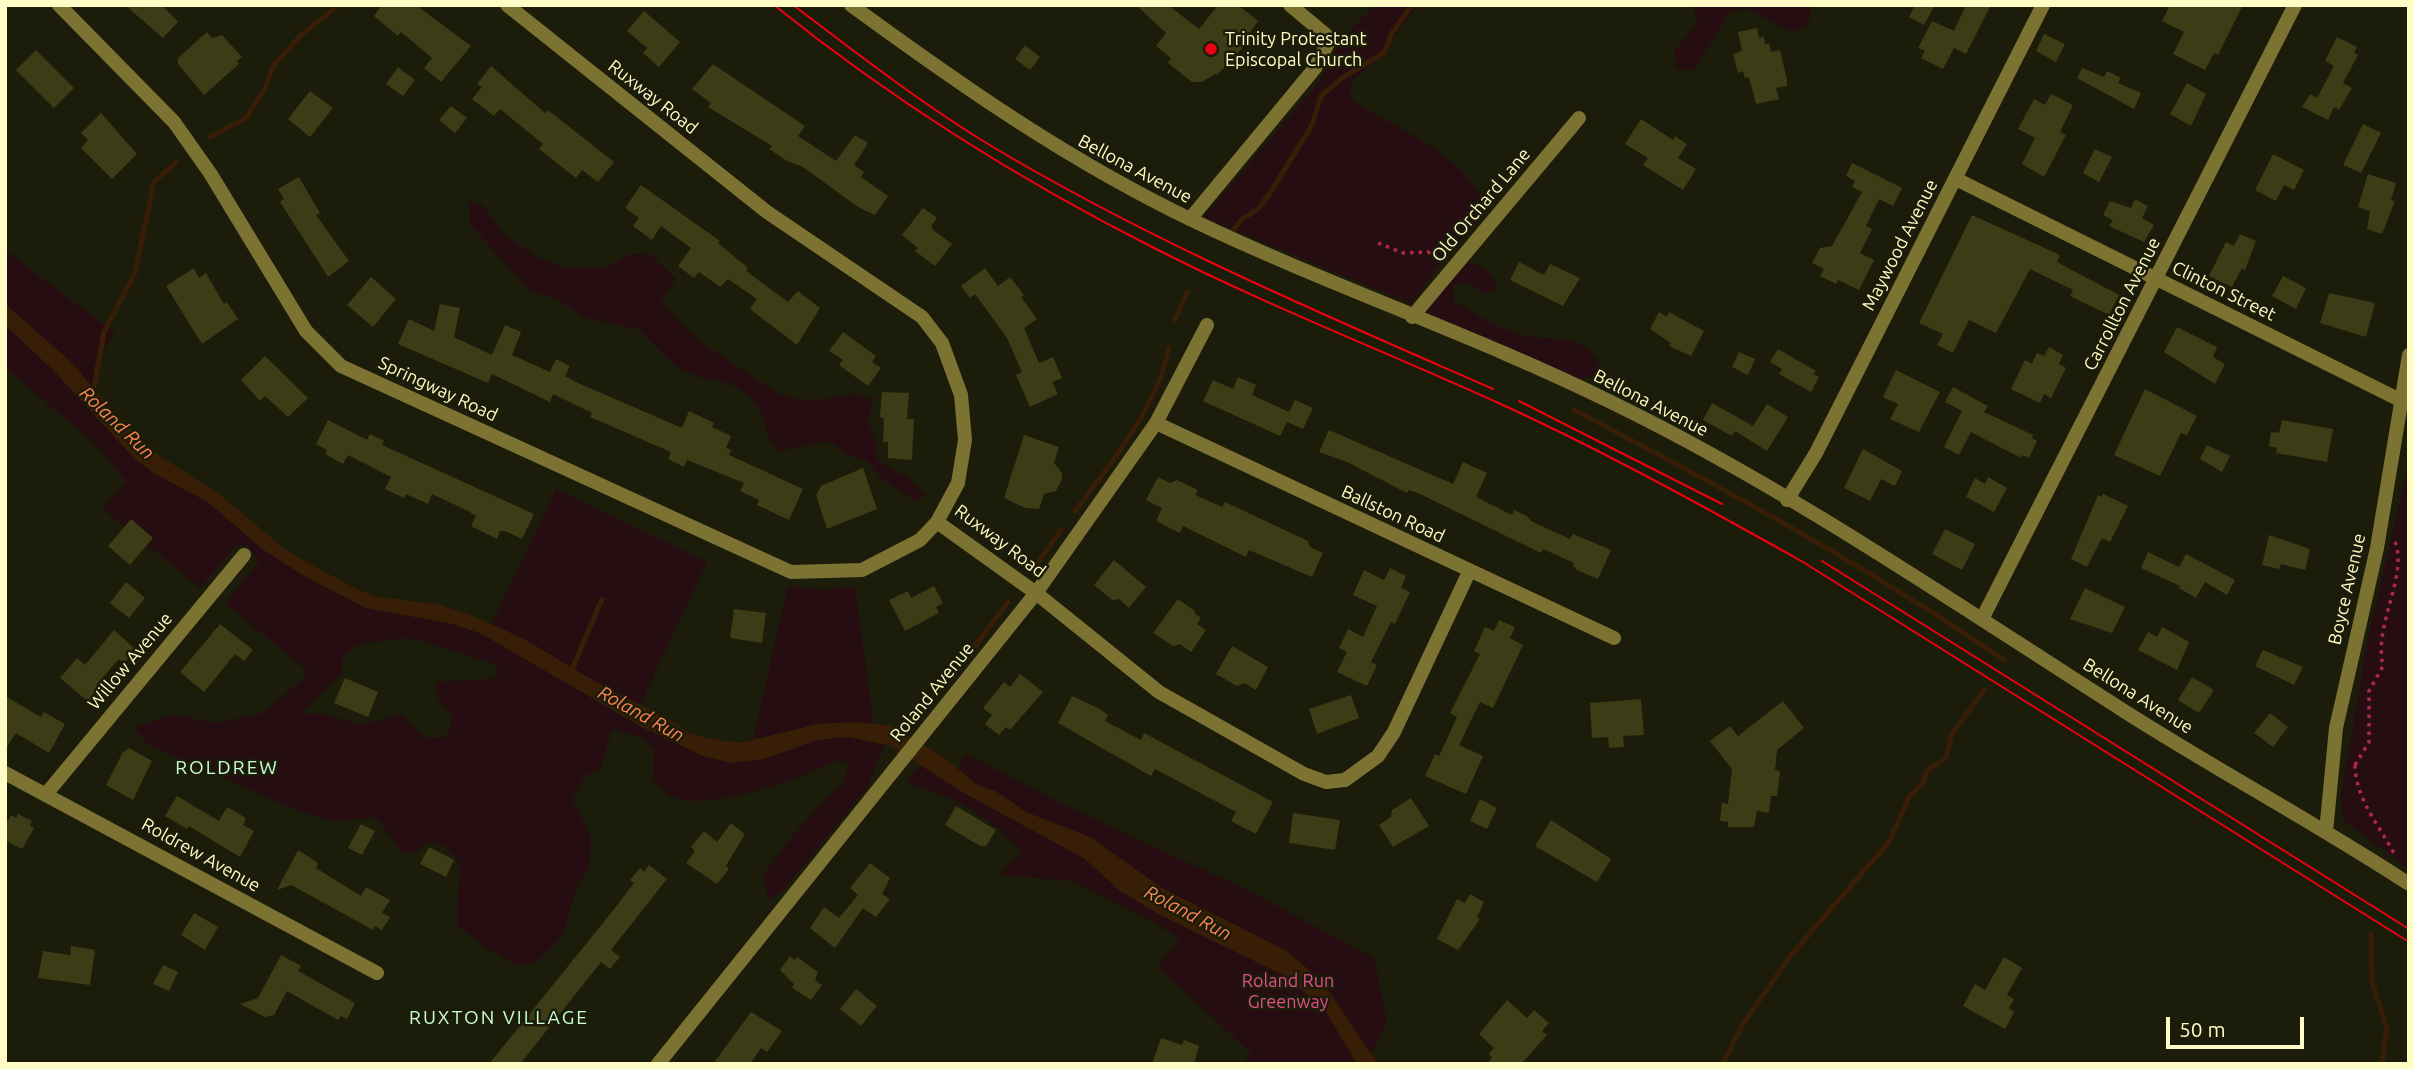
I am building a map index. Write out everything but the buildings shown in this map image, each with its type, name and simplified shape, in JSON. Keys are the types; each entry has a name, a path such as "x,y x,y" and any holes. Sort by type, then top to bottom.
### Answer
{"street":[{"name":"Springway Road","path":"60,5 174,122 209,173 306,331 341,366 790,572 862,570 920,540 937,522"},
{"name":"Ruxway Road","path":"507,5 766,212 922,317 942,344 961,395 965,440 958,483 937,522 1036,593 1160,692 1280,762 1326,782 1345,780 1378,757 1394,732 1469,572"},
{"name":"Bellona Avenue","path":"851,5 1020,126 1108,178 1190,219 1616,404 1787,500 1982,619 2144,724 2409,884"},
{"path":"1190,219 1315,68 1328,38 1290,5"},
{"name":"Maywood Avenue","path":"1787,500 1816,453 2043,5"},
{"name":"Carrollton Avenue","path":"1982,619 2295,5"},
{"name":"Old Orchard Lane","path":"1412,317 1579,118"},
{"name":"Clinton Street","path":"1956,179 2400,400"},
{"name":"Roland Avenue","path":"665,1061 903,757 1036,593 1156,423 1207,325"},
{"name":"Boyce Avenue","path":"2326,832 2341,705 2381,526 2409,355"},
{"name":"Ballston Road","path":"1156,423 1614,638"},
{"name":"Willow Avenue","path":"47,793 244,555"},
{"name":"Roldrew Avenue","path":"5,773 47,793 377,973"}],"path":[{"path":"1378,243 1403,253 1428,252 1452,269"},
{"path":"2381,526 2392,533 2398,548 2395,578 2383,622 2379,651 2383,666 2370,691 2368,742 2356,765 2355,782 2376,827 2398,859"},
{"path":"2333,759 2356,765"}],"green space":[{"path":"1375,5 1417,5 1378,59 1352,81 1349,98 1441,154 1458,168 1484,203 1477,222 1451,249 1411,304 1204,217 1318,83 1341,40"},
{"path":"1694,5 1811,7 1808,25 1792,32 1747,8 1730,12 1694,70 1677,69 1674,51 1697,24"},
{"path":"469,202 482,205 504,234 534,256 564,267 606,268 628,255 649,253 676,279 661,302 705,345 729,362 772,390 789,397 814,400 854,394 872,400 868,422 876,440 877,459 909,479 926,495 915,501 882,479 867,460 847,455 830,441 778,451 770,439 758,406 747,394 729,383 701,378 677,367 638,329 583,317 559,300 529,290 469,223"},
{"path":"5,250 115,333 94,366 92,386 80,373 69,387 136,460 208,502 262,549 306,577 366,608 453,624 486,636 556,489 707,562 632,722 705,757 733,763 751,749 788,586 821,590 855,586 876,742 885,744 867,788 781,893 769,899 762,877 794,834 844,780 849,764 838,760 756,791 732,797 689,801 670,796 653,779 654,751 643,738 612,729 601,768 585,776 572,799 591,837 589,867 577,886 563,935 537,962 516,965 487,948 457,925 460,864 445,846 427,842 418,851 402,853 376,817 335,821 301,812 149,745 134,728 172,715 216,723 262,713 305,678 306,670 225,603 259,562 248,546 236,546 200,588 103,509 126,481 96,445 5,367","holes":["401,638 421,641 495,664 498,672 493,679 436,682 437,698 453,716 449,732 442,738 426,738 402,715 361,724 322,714 302,713 342,672 341,660 356,645"]},
{"path":"1460,262 1474,263 1484,268 1498,288 1483,294 1470,282 1453,285 1454,302 1493,324 1518,334 1580,344 1589,350 1604,376 1576,379 1425,319 1429,304"},
{"path":"2409,463 2409,869 2343,820 2341,795 2368,638"},
{"name":"Roland Run Greenway","path":"966,754 1066,806 1247,890 1374,958 1387,1023 1369,1059 1371,1064 1243,1064 1251,1053 1158,967 1180,939 1150,920 1071,881 1000,875 1021,851 1010,839 969,808 907,784 909,777 921,765 950,784"}],"water":[{"name":"Roland Run","path":"5,304 70,361 144,446 218,493 287,551 374,596 440,605 471,615 524,639 596,682 674,722 688,733 740,743 818,724 856,722 892,726 949,761 976,784 997,792 1026,812 1090,837 1164,889 1285,950 1322,981 1378,1064 1357,1064 1323,1007 1283,975 1160,915 1119,890 1085,859 962,792 891,746 848,737 817,740 764,759 733,763 705,757 642,727 480,633 453,624 366,608 306,577 262,549 208,502 155,474 136,460 53,370 5,325"}],"waterway":[{"path":"210,137 246,118 264,90 274,65 301,35 339,5"},
{"path":"1233,231 1241,220 1259,208 1272,190 1312,125 1321,96 1342,78 1384,53 1392,33 1412,5"},
{"path":"93,393 104,332 135,273 154,182 176,162"},
{"path":"1175,320 1187,292"},
{"path":"1075,511 1131,434 1154,392 1169,348"},
{"path":"1574,410 1792,528 1900,592 2004,660"},
{"path":"1034,568 1061,530"},
{"path":"570,674 602,599"},
{"path":"966,658 1008,602"},
{"path":"898,735 954,672"},
{"path":"1723,1064 1741,1027 1791,955 1889,842 1909,797 1924,781 1927,771 1946,758 1952,734 1984,690"},
{"path":"2371,935 2372,982 2387,1028 2382,1064"}],"tram line":[{"path":"774,5 864,74 911,106 1056,196 1242,291 1461,386 1581,442 1803,562 2409,942"},
{"path":"793,5 934,109 1044,177 1234,273 1493,389"},
{"path":"1519,401 1722,504"},
{"path":"1822,561 2409,929"}],"place":[{"name":"Trinity Protestant Episcopal Church","path":"1211,49"}],"district":[{"name":"ROLDREW","path":"227,768"},
{"name":"RUXTON VILLAGE","path":"499,1018"}]}
